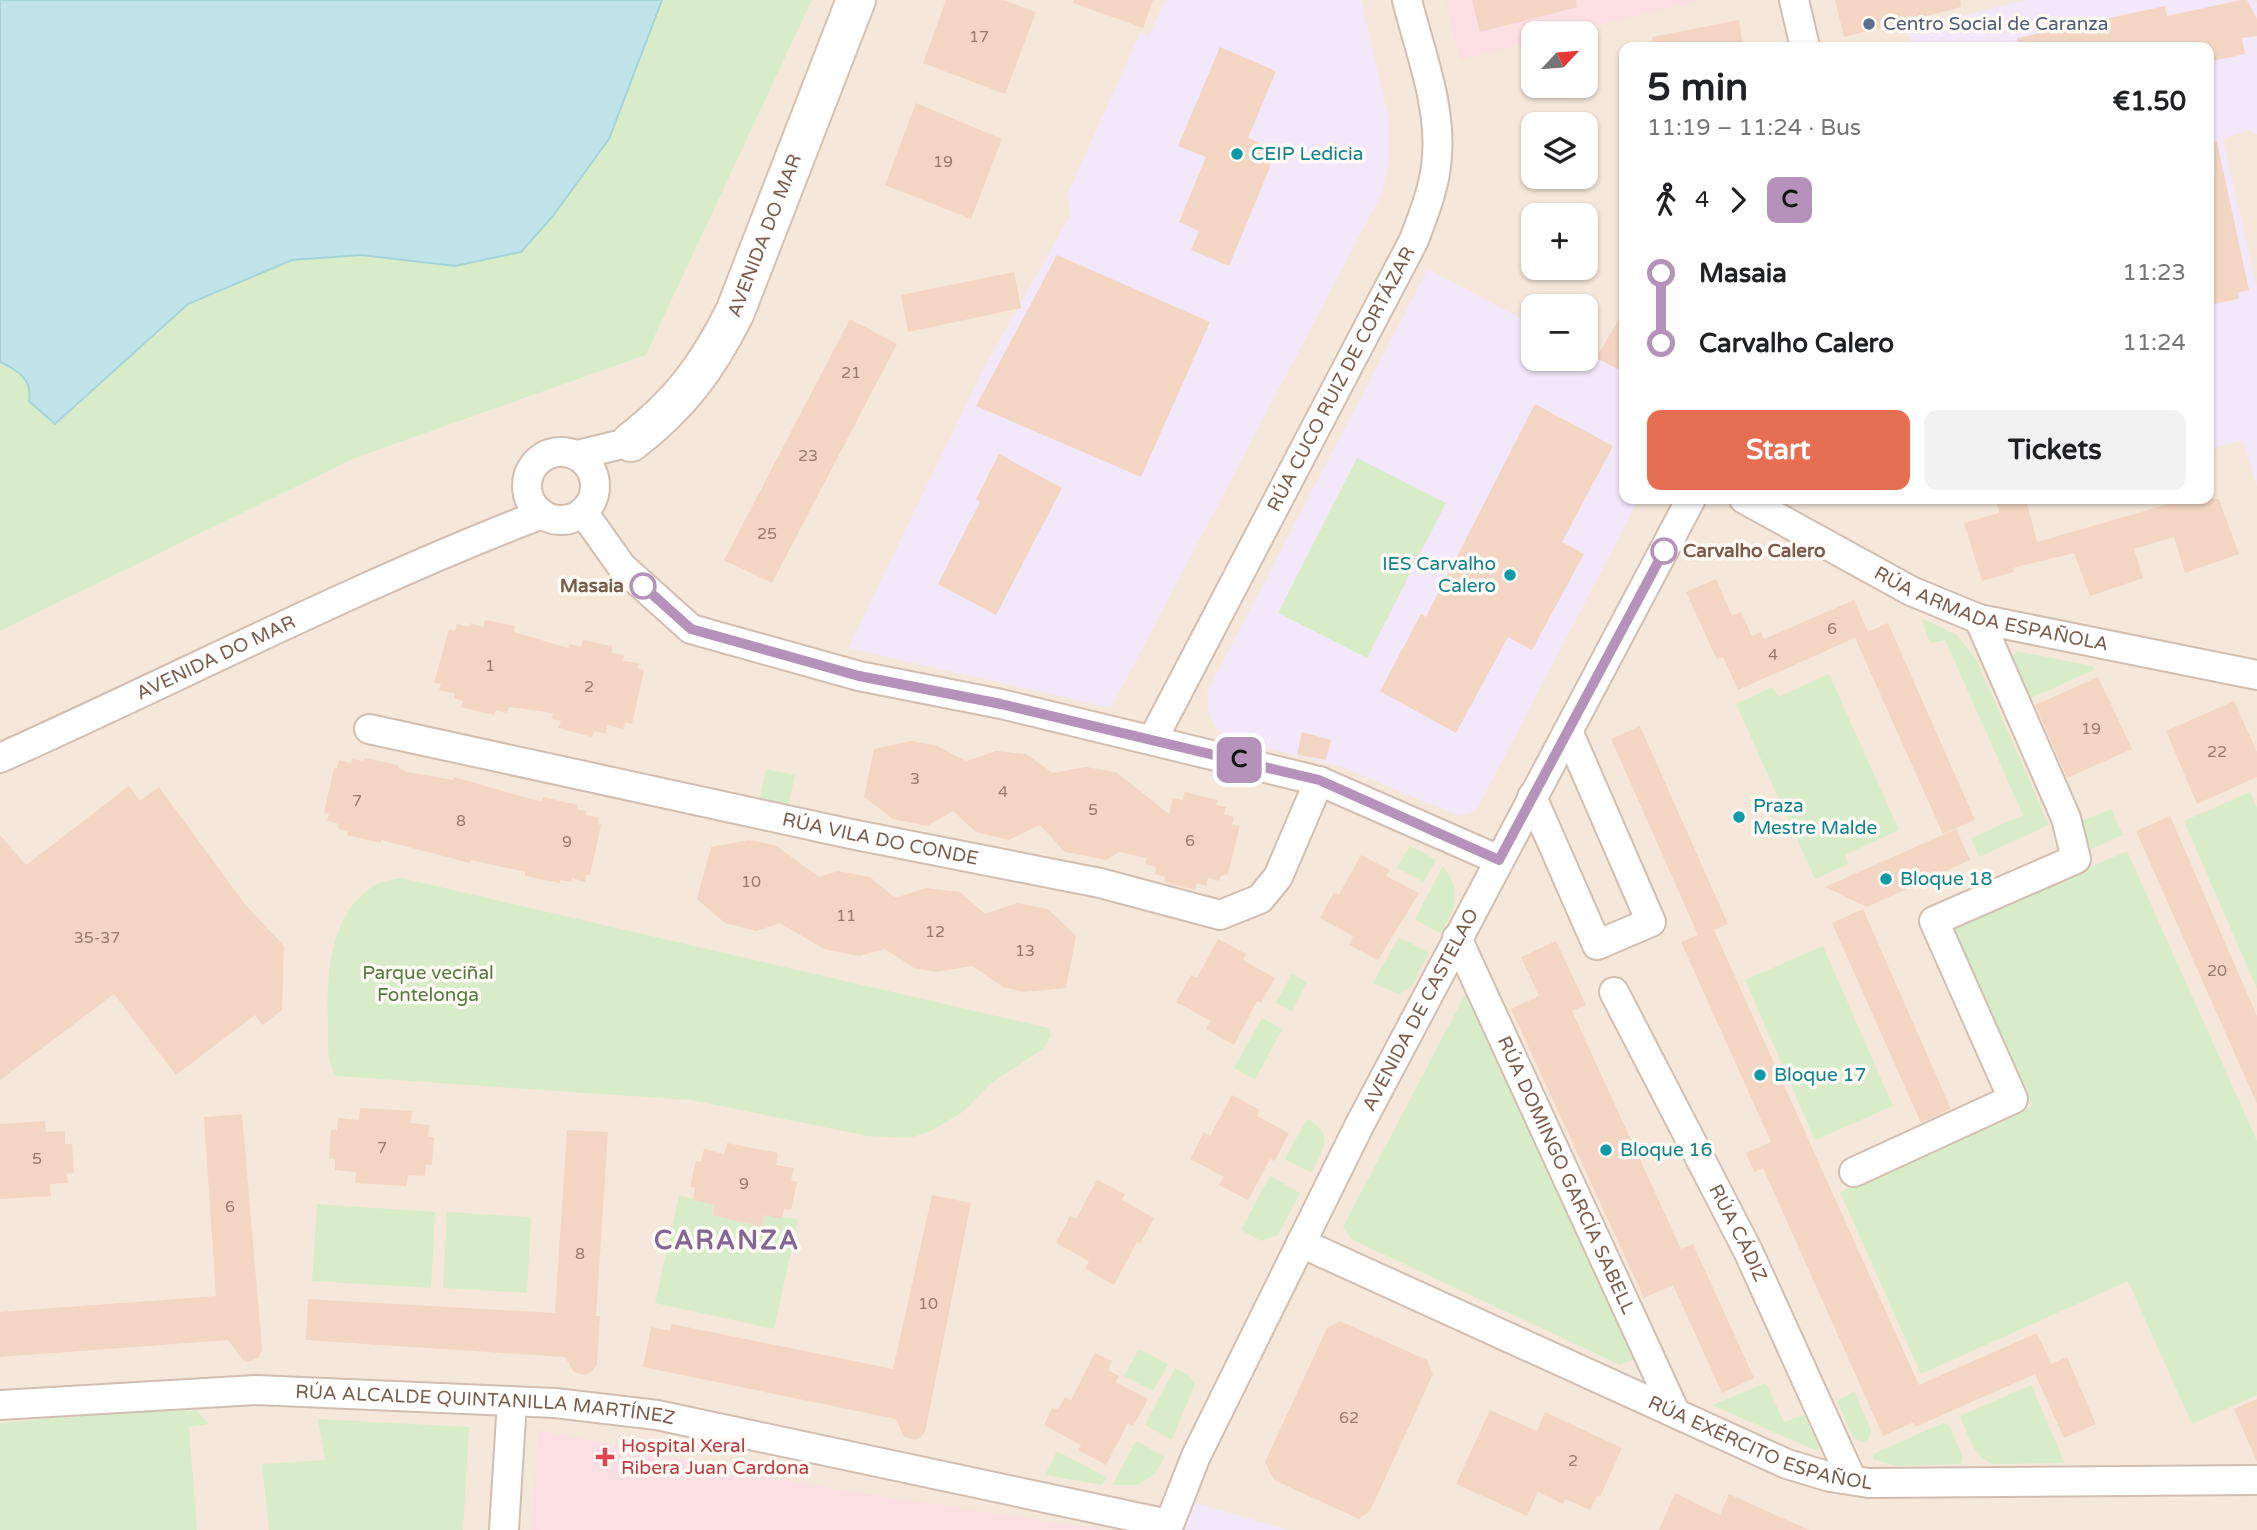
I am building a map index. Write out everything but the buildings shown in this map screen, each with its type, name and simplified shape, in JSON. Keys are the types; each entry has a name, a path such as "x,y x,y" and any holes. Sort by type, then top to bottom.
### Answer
{"street":[{"name":"AVENIDA DO MAR","path":"595,484 631,442 664,416 697,379 718,345 735,312 856,0"},
{"name":"RÚA CUCO RUIZ DE CORTÁZAR","path":"1153,739 1415,240 1429,198 1437,155 1434,113 1407,0"},
{"path":"1794,0 1804,42"},
{"name":"AVENIDA DO MAR","path":"577,456 631,442"},
{"path":"555,452 577,456 590,467 595,484 594,495 583,512 562,520 536,505 527,484 536,464 555,452"},
{"name":"AVENIDA DE CASTELAO","path":"1168,1527 1196,1456 1301,1243 1457,938 1689,504"},
{"name":"RÚA ARMADA ESPAÑOLA","path":"1753,504 1911,591 1979,619 2257,676"},
{"name":"AVENIDA DO MAR","path":"0,758 164,685 536,505"},
{"path":"583,512 622,567 691,629 859,676 1001,704 1319,780 1499,860"},
{"path":"1854,1172 2013,1100 1934,920 2076,859 2066,818 1979,619"},
{"name":"RÚA VILA DO CONDE","path":"369,729 851,834 1100,883 1220,915 1260,899 1278,877 1319,780"},
{"path":"1532,797 1597,945 1651,922 1568,732"},
{"name":"RÚA DOMINGO GARCÍA SABELL","path":"1457,938 1675,1412"},
{"name":"RÚA CÁDIZ","path":"1614,992 1748,1251 1852,1480"},
{"name":"RÚA EXÉRCITO ESPAÑOL","path":"1301,1243 1787,1464 1852,1480 1895,1483 2257,1480"},
{"name":"RÚA ALCALDE QUINTANILLA MARTÍNEZ","path":"0,1405 256,1390 512,1401 657,1415 1168,1527"},
{"path":"504,1530 512,1401"}],"shaded area":[{"path":"812,0 2257,0 2257,1530 0,1530 0,631 353,459 646,355"},
{"path":"1165,0 1361,0 1389,119 1389,162 1381,195 1111,708 848,648 986,364 1071,214 1067,195 1140,33 1149,36"},
{"path":"1446,0 1702,0 1598,25 1598,21 1521,21 1521,45 1460,60"},
{"path":"2025,0 2255,0 2257,135 2247,130 2223,139 2257,288 2257,487 2243,440 2214,449 2214,42 1912,42 1908,30"},
{"path":"1428,269 1521,319 1521,371 1598,371 1598,358 1619,369 1619,504 1636,504 1478,807 1468,814 1457,815 1340,766 1230,739 1215,727 1209,715 1207,692"},
{"name":"Hospital Xeral Ribera Juan Cardona","path":"538,1430 810,1485 1104,1530 532,1530"},
{"path":"1193,1502 1288,1530 1185,1530"}],"green space":[{"path":"662,0 812,0 646,355 353,459 0,631 0,362 21,373 30,392 56,424 188,304 292,260 361,255 455,266 520,252 552,217 609,139"},
{"path":"1357,458 1446,503 1367,658 1278,613"},
{"path":"1921,618 1957,635 1976,659 2049,825 1979,857 1971,838 2023,815 1945,640 1930,643"},
{"path":"2017,651 2092,666 2094,670 2031,698 2012,659"},
{"path":"1829,674 1899,830 1845,855 1848,864 1815,879 1736,704 1773,687 1778,697"},
{"path":"766,769 795,775 787,814 758,807"},
{"path":"2250,792 2257,807 2257,989 2184,821"},
{"path":"2111,809 2123,835 2087,851 2075,824"},
{"path":"1410,846 1436,860 1424,882 1397,868"},
{"path":"2127,851 2257,1141 2257,1395 2192,1424 2128,1281 1921,1374 1840,1192 2032,1106 1953,929"},
{"path":"1443,866 1453,885 1455,900 1441,934 1415,919"},
{"name":"Parque veciñal Fontelonga","path":"401,878 1048,1028 1051,1035 1044,1048 990,1084 964,1111 931,1131 910,1138 868,1136 691,1100 336,1076 329,1057 328,987 339,929 360,897 378,884"},
{"path":"1399,937 1429,953 1412,986 1399,994 1373,983"},
{"path":"1823,946 1893,1106 1815,1140 1745,980"},
{"path":"1292,974 1307,982 1292,1011 1276,1003"},
{"path":"1467,991 1637,1358 1620,1365 1351,1239 1343,1227"},
{"path":"1262,1018 1282,1029 1255,1080 1234,1068"},
{"path":"1307,1119 1316,1124 1324,1136 1322,1150 1311,1173 1285,1159"},
{"path":"1270,1176 1300,1193 1278,1235 1261,1241 1241,1230"},
{"path":"679,1195 714,1205 712,1215 762,1226 764,1215 798,1219 774,1329 655,1303"},
{"path":"317,1204 435,1212 431,1288 312,1281"},
{"path":"447,1212 531,1217 527,1293 443,1288"},
{"path":"1139,1349 1168,1364 1153,1391 1124,1376"},
{"path":"1175,1368 1189,1376 1195,1384 1172,1440 1145,1425"},
{"path":"1766,1383 1784,1422 1804,1415 1820,1447 1815,1450 1712,1405"},
{"path":"2031,1385 2065,1463 1993,1464 1986,1461 1972,1444 1960,1416"},
{"path":"1854,1391 1871,1430 1869,1439 1863,1442 1854,1438 1837,1401"},
{"path":"197,1411 208,1424 189,1427 197,1530 0,1530 0,1423 120,1412"},
{"path":"318,1419 469,1427 463,1530 269,1530 262,1464 325,1460"},
{"path":"1943,1423 1949,1425 1963,1457 1961,1464 1895,1466 1873,1459 1873,1454"},
{"path":"1136,1441 1165,1457 1155,1474 1138,1485 1112,1485"},
{"path":"1057,1451 1106,1477 1102,1485 1045,1475"}],"water":[{"path":"0,0 662,0 609,139 552,217 521,252 455,266 361,255 292,260 188,304 55,424 29,401 29,387 22,376 0,362"}],"bus line":[{"name":"C","path":"643,586 691,629 859,676 1001,704 1319,780 1499,860 1664,551"}],"place":[{"name":"Centro Social de Caranza","path":"1869,24"},
{"name":"CEIP Ledicia","path":"1237,154"},
{"name":"Carvalho Calero","path":"1664,551"},
{"name":"IES Carvalho Calero","path":"1510,575"},
{"name":"Masaia","path":"643,586"},
{"name":"Praza Mestre Malde","path":"1739,817"},
{"name":"Bloque 18","path":"1886,879"},
{"name":"Bloque 17","path":"1760,1075"},
{"name":"Bloque 16","path":"1606,1150"},
{"name":"Hospital Xeral Ribera Juan Cardona","path":"605,1457"}],"district":[{"name":"CARANZA","path":"727,1240"}]}
